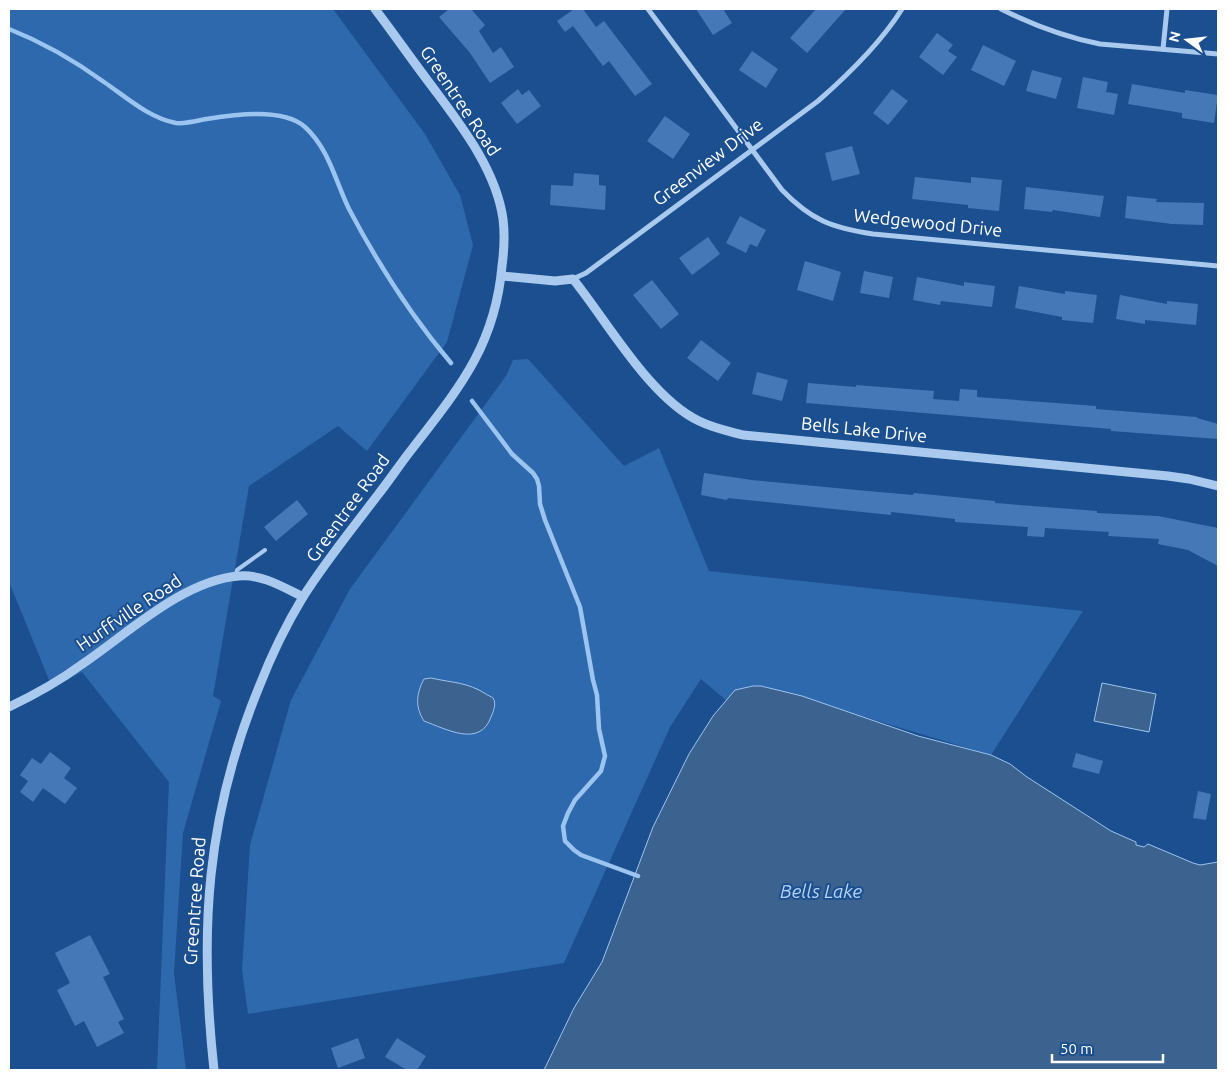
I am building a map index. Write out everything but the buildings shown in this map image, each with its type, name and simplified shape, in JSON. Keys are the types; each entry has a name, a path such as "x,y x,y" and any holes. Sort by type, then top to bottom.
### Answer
{"street":[{"name":"Greentree Road","path":"214,1070 209,1017 206,942 210,880 218,817 228,776 249,710 274,653 303,597 354,525 453,395 471,367 490,328 502,276 505,235 503,216 486,168 477,150 448,108 375,9"},
{"name":"Wedgewood Drive","path":"648,9 782,190 809,214 823,221 855,231 1218,266"},
{"name":"Greenview Drive","path":"502,276 555,280 573,279 586,273 818,101 879,40 902,9"},
{"path":"1001,9 1066,36 1100,44 1218,54"},
{"path":"1163,49 1167,9"},
{"name":"Bells Lake Drive","path":"573,279 652,383 684,412 718,429 743,435 1168,476 1218,486"},
{"name":"Hurffville Road","path":"9,707 61,679 160,608 206,583 235,576 250,576 262,579 303,597"}],"lane":[{"path":"235,576 237,570 264,550"}],"shaded area":[{"path":"9,9 333,9 425,134 460,195 473,245 447,342 367,451 338,426 249,486 213,696 221,701 183,833 174,973 186,1070 157,1070 169,782 82,672 52,687 9,582"},
{"path":"528,359 624,466 659,448 709,571 1083,611 991,755 761,686 727,701 701,679 670,727 564,963 248,1014 242,970 250,845 291,700 350,589 506,376 513,360"}],"water":[{"path":"431,678 466,685 493,698 494,708 486,726 479,732 462,734 424,721 419,711 418,695 424,679"},
{"path":"1102,683 1156,694 1149,732 1094,721"},
{"name":"Bells Lake","path":"761,686 802,696 918,736 991,755 1010,764 1111,831 1136,842 1136,845 1144,847 1148,844 1200,865 1218,862 1218,1070 544,1070 574,1008 602,962 653,827 689,754 713,716 735,690"}],"waterway":[{"path":"9,29 70,59 156,117 176,123 184,123 243,114 257,114 284,117 305,127 326,155 349,209 383,269 409,308 451,363"},
{"path":"472,401 512,454 537,479 540,504 545,520 580,607 597,695 599,729 605,756 601,771 575,800 568,813 563,826 565,841 581,855 638,876"}]}
